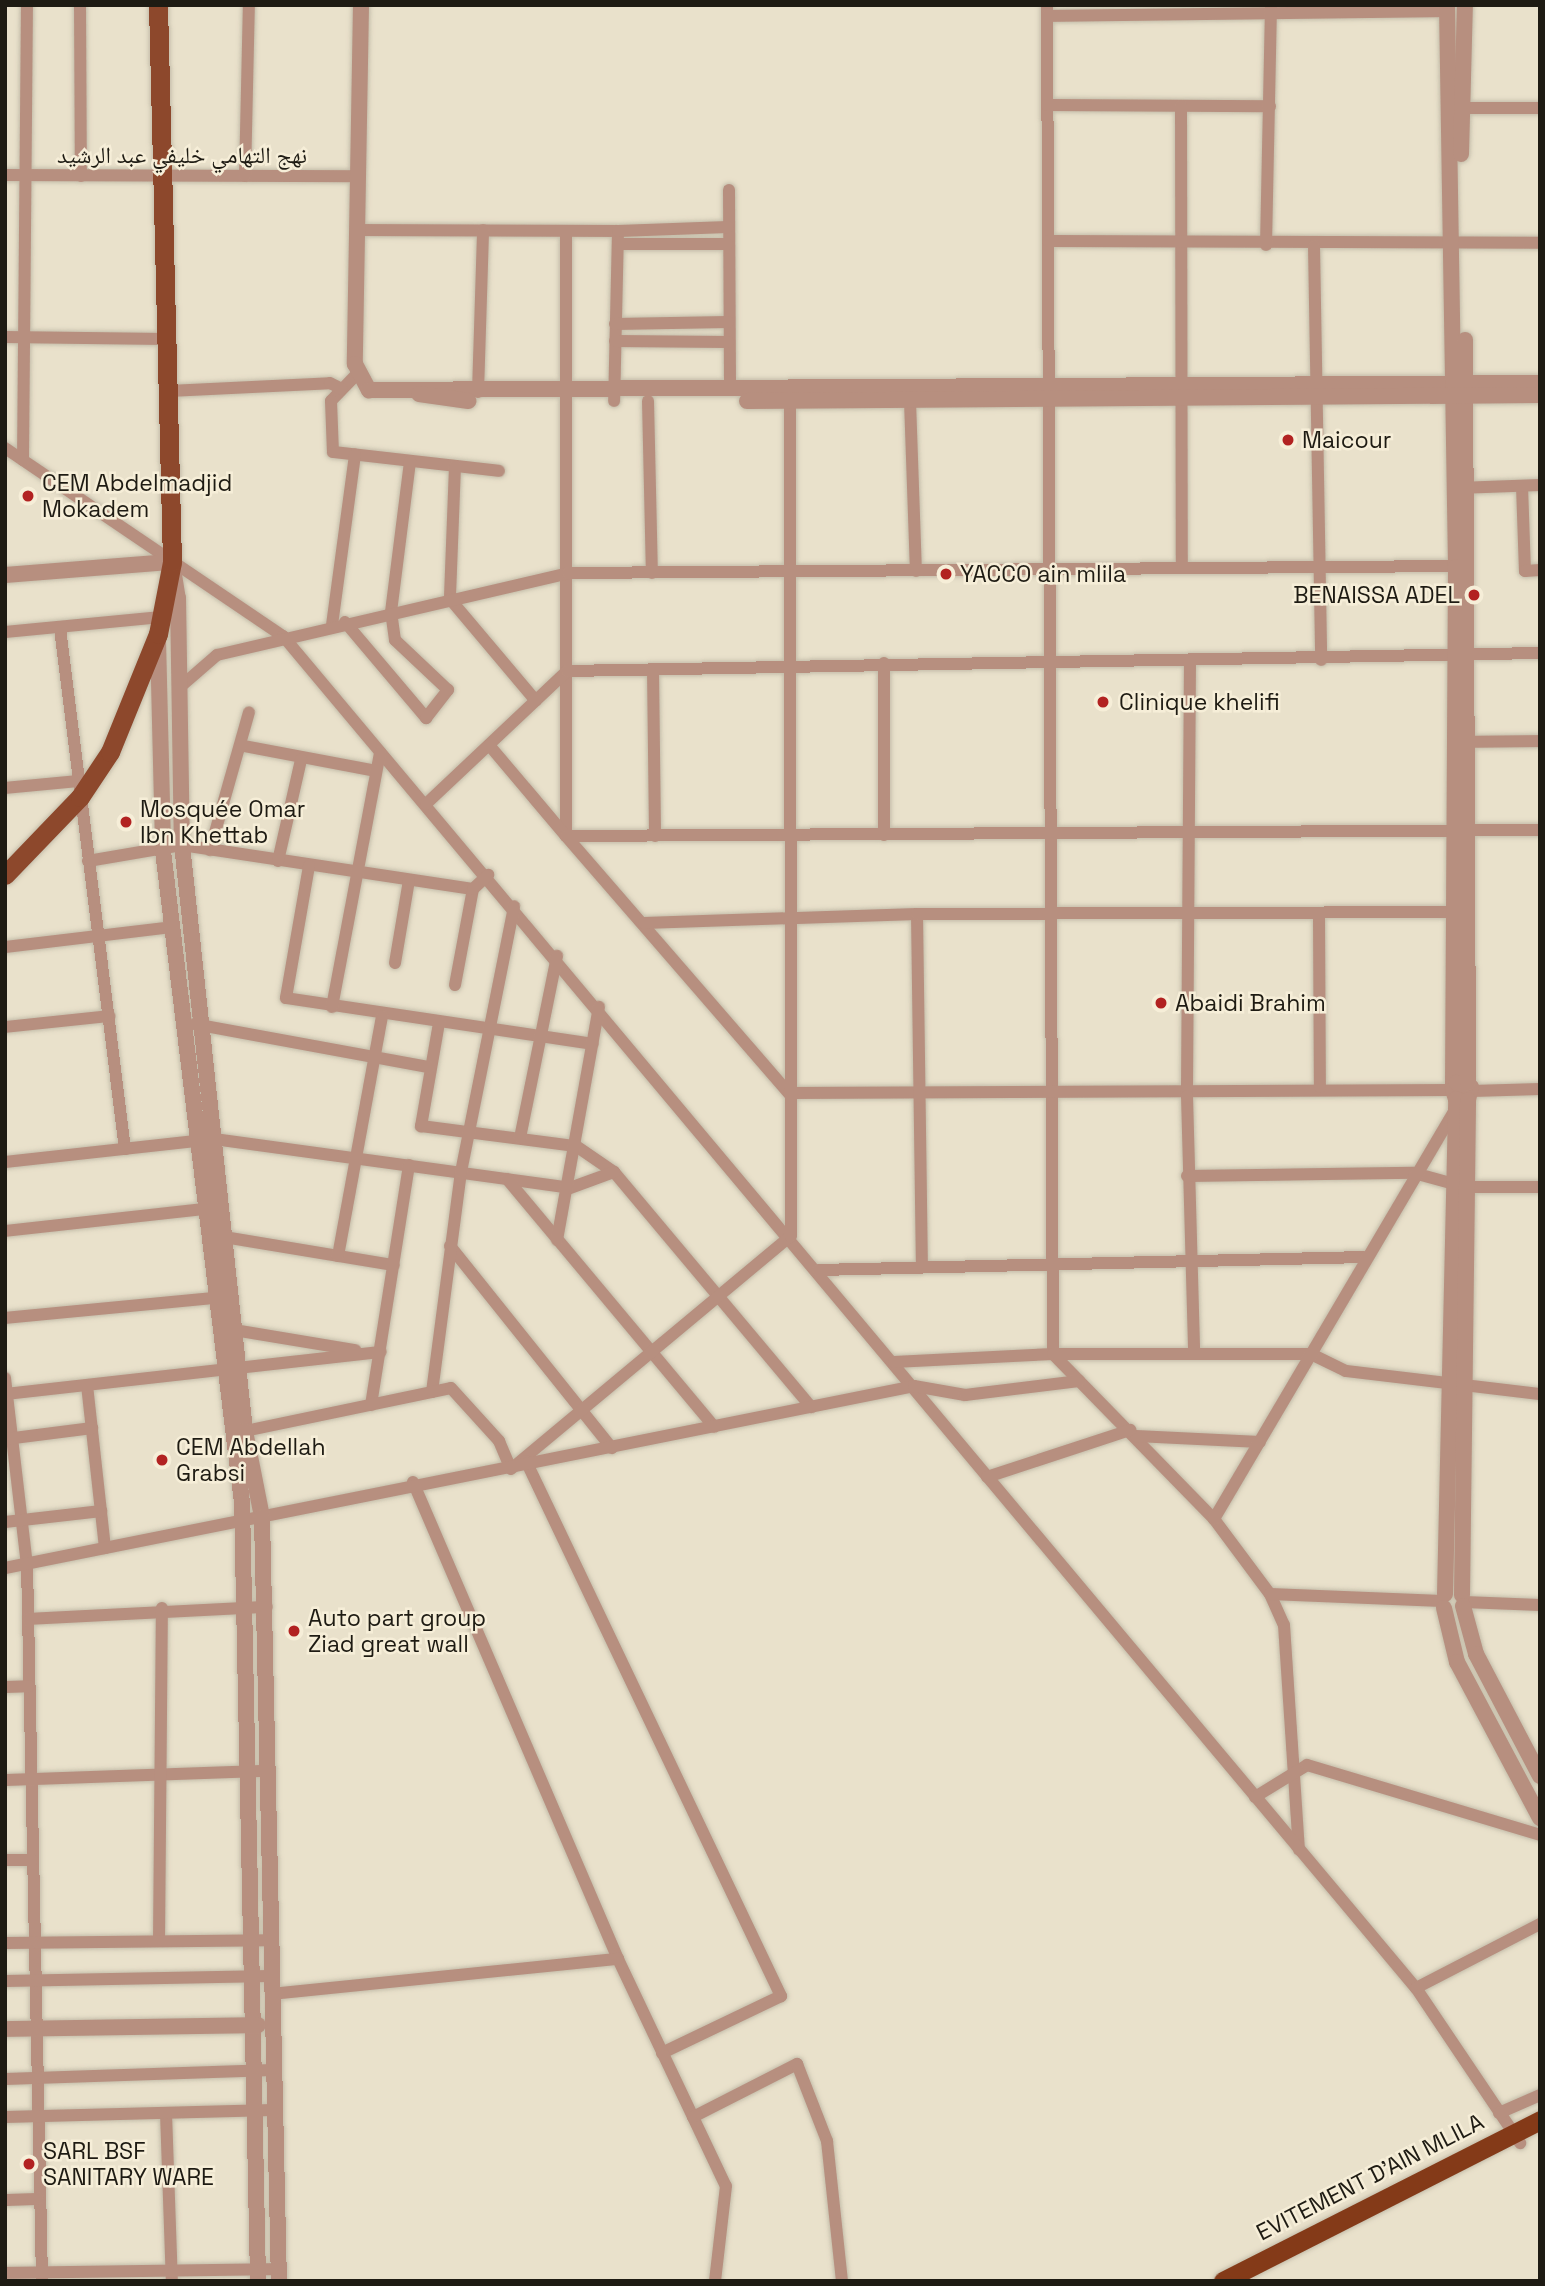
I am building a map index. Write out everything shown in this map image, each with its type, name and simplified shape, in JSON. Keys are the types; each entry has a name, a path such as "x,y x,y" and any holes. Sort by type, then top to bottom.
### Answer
{"highway":[{"name":"EVITEMENT D'AIN MLILA","path":"1247,2281 1516,2138 1540,2120"},
{"name":"EVITEMENT D'AIN MLILA","path":"1223,2281 1516,2138 1540,2134"}],"main road":[{"path":"5,875 110,752 160,625 172,562 169,391 158,176 158,5"}],"street":[{"path":"23,460 27,5"},
{"path":"80,5 81,176"},
{"path":"245,176 249,5"},
{"path":"361,5 356,375 369,390 397,387 566,396"},
{"path":"1454,108 1465,5"},
{"path":"1299,1850 1284,1625 1270,1594 1214,1519 1053,1354 1047,10 1447,8 1454,108 1461,390 1461,742 1469,832 1461,912 1458,1185 1457,1383 1463,1601 1476,1654 1540,1776"},
{"path":"1266,244 1271,9"},
{"path":"1047,105 1270,106"},
{"path":"1181,106 1182,568"},
{"path":"1454,108 1540,108"},
{"name":"نهج التهامي خليفي عبد الرشيد","path":"5,175 358,176"},
{"path":"729,190 727,244 730,390"},
{"path":"618,238 727,227"},
{"path":"357,230 566,231 618,238 727,244"},
{"path":"478,392 483,230"},
{"path":"566,231 566,836"},
{"path":"613,396 618,238"},
{"path":"1048,241 1180,241 1314,246 1540,243"},
{"path":"1314,246 1317,568 1321,660"},
{"path":"615,324 728,322"},
{"path":"5,337 166,339"},
{"path":"615,341 728,342"},
{"path":"356,375 331,401 333,452 499,471"},
{"path":"169,391 330,383 342,389"},
{"path":"1461,390 1540,383"},
{"path":"397,387 439,401 730,390 1049,393 1461,390 1540,395"},
{"path":"613,396 648,401 910,401 1049,393"},
{"path":"648,401 652,573"},
{"path":"790,401 791,1236"},
{"path":"910,401 916,571"},
{"path":"5,448 283,636 791,1236 987,1477 1416,1988 1516,2138"},
{"path":"355,455 339,624 426,718 448,690 395,640 391,612 411,461"},
{"path":"455,466 450,599 536,701"},
{"path":"1460,488 1540,485"},
{"path":"1522,486 1525,571 1540,570"},
{"path":"5,575 172,562"},
{"path":"172,562 181,627 182,845 234,1330 230,1370 243,1520 247,1607 249,2025 258,2275"},
{"path":"180,687 218,655 283,636 568,573 1462,566"},
{"path":"5,632 160,625 163,851 214,1298 262,1517 267,1607 271,2024 279,2275 42,2277 5,2273"},
{"path":"60,628 125,1149"},
{"path":"426,804 567,671 789,664 1321,660 1540,653"},
{"path":"1190,660 1186,917 1187,1176 1194,1354"},
{"path":"884,663 884,835"},
{"path":"653,669 655,836"},
{"path":"210,850 233,755 243,746 248,712"},
{"path":"1461,742 1540,741"},
{"path":"1461,742 1452,831 1461,912"},
{"path":"489,745 789,1093"},
{"path":"243,746 301,760 376,771"},
{"path":"332,1007 380,751"},
{"path":"278,861 301,760"},
{"path":"5,788 79,789"},
{"path":"566,836 1540,830"},
{"path":"88,861 163,851 182,845 473,889"},
{"path":"309,866 286,998 382,1016 593,1044"},
{"path":"456,985 473,889 488,875"},
{"path":"395,963 409,880"},
{"path":"432,1392 461,1172 514,906"},
{"path":"644,923 789,916 916,914 1186,917 1461,912"},
{"path":"916,914 922,1267"},
{"path":"1320,916 1320,1087"},
{"path":"5,947 172,927"},
{"path":"520,1139 557,957"},
{"path":"557,1240 569,1188 599,1007"},
{"path":"5,1027 109,1016"},
{"path":"338,1256 382,1016"},
{"path":"439,1023 429,1067 421,1126 576,1146 614,1172 721,1294 811,1407"},
{"path":"183,1024 202,1024 429,1067"},
{"path":"789,1093 1052,1090 1187,1096 1320,1087 1461,1094 1540,1089"},
{"path":"1214,1519 1461,1094"},
{"path":"5,1162 214,1139 569,1188 614,1172"},
{"path":"371,1405 376,1352 394,1265 409,1165"},
{"path":"1187,1176 1414,1173 1458,1185 1540,1187"},
{"path":"507,1179 714,1427"},
{"path":"5,1231 221,1207"},
{"path":"5,1568 262,1517 413,1482 511,1469 526,1461 583,1408 791,1236"},
{"path":"224,1237 394,1265"},
{"path":"450,1246 583,1408 612,1448"},
{"path":"818,1270 1051,1259 1190,1261 1364,1257"},
{"path":"5,1318 231,1296"},
{"path":"234,1330 376,1352"},
{"path":"6,1394 376,1352"},
{"path":"894,1362 1053,1354 1311,1354 1346,1371 1540,1394"},
{"path":"5,1378 9,1438 27,1564 32,1943 42,2277"},
{"path":"526,1461 612,1448 915,1387 965,1395 1079,1381"},
{"path":"1457,1383 1443,1601 1457,1662 1540,1818"},
{"path":"87,1385 105,1548"},
{"path":"245,1431 451,1388 499,1441 511,1469"},
{"path":"9,1438 92,1428"},
{"path":"987,1477 1133,1433 1260,1442"},
{"path":"526,1461 781,1996 663,2053"},
{"path":"413,1482 618,1959 726,2186 715,2281"},
{"path":"5,1522 101,1511"},
{"path":"1270,1594 1443,1601 1454,1613 1463,1601"},
{"path":"1463,1601 1540,1605"},
{"path":"28,1619 162,1608 267,1607"},
{"path":"159,1941 162,1608"},
{"path":"5,1687 29,1686"},
{"path":"1255,1797 1294,1769 1307,1765 1540,1835"},
{"path":"5,1780 159,1777 269,1771"},
{"path":"5,1860 32,1860"},
{"path":"1416,1988 1540,1924"},
{"path":"5,1943 270,1940"},
{"path":"271,1994 618,1959"},
{"path":"5,1981 271,1976"},
{"path":"5,2029 271,2024"},
{"path":"693,2117 797,2064 827,2141 842,2281"},
{"path":"5,2079 272,2070"},
{"path":"1499,2113 1540,2095"},
{"path":"5,2117 273,2110"},
{"path":"166,2113 172,2276"},
{"path":"5,2200 38,2199"}],"place":[{"name":"Maicour","path":"1288,440"},
{"name":"CEM Abdelmadjid Mokadem","path":"28,496"},
{"name":"YACCO ain mlila","path":"946,574"},
{"name":"BENAISSA ADEL","path":"1474,595"},
{"name":"Clinique khelifi","path":"1103,702"},
{"name":"Mosquée Omar Ibn Khettab","path":"126,822"},
{"name":"Abaidi Brahim","path":"1161,1003"},
{"name":"CEM Abdellah Grabsi","path":"162,1460"},
{"name":"Auto part group Ziad great wall","path":"294,1631"},
{"name":"SARL BSF SANITARY WARE","path":"29,2164"}]}
